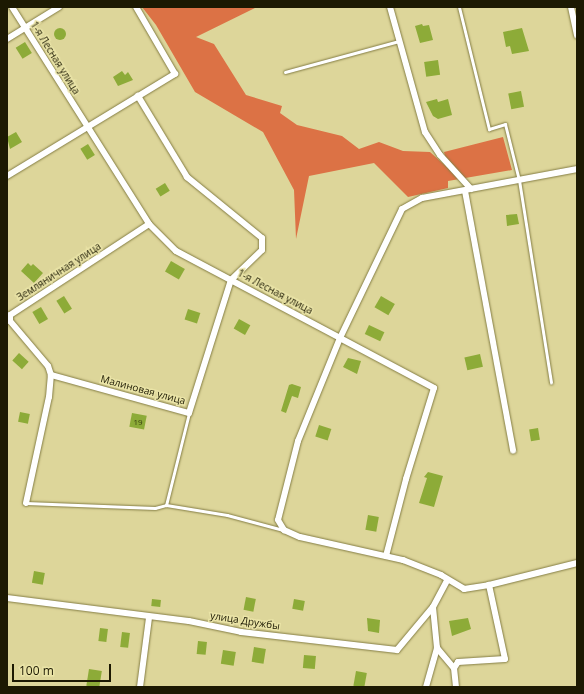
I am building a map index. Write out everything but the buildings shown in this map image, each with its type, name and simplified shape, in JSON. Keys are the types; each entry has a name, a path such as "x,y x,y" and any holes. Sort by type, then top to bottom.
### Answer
{"street":[{"name":"1-я Лесная улица","path":"12,7 86,128 149,224 176,252 434,388 406,478 386,556"},
{"path":"7,39 59,7"},
{"path":"7,176 175,74 136,7"},
{"path":"390,7 425,132 440,155 468,190 513,451"},
{"path":"571,7 577,35"},
{"path":"138,96 187,178 262,238 262,250 231,280"},
{"path":"577,169 422,198 402,209 340,338 298,441 278,520 284,530 300,537 386,556 441,575 447,581 464,589 489,585 577,563"},
{"name":"Земляничная улица","path":"51,375 48,366 10,321 10,315 149,224"},
{"name":"Малиновая улица","path":"51,375 189,413 231,280"},
{"path":"26,503 49,397 51,375"},
{"name":"улица Дружбы","path":"7,598 396,650 433,607 447,581"},
{"path":"454,668 458,662 505,658 489,585"},
{"path":"426,687 437,648 433,607"},
{"path":"140,687 149,618"},
{"path":"437,648 454,668 456,687"}],"lane":[{"path":"459,7 489,129 505,124 519,180 551,382"},
{"path":"286,72 399,41"},
{"path":"166,505 189,413"},
{"path":"26,503 154,508 166,505 227,516 284,530"}],"shaded area":[{"path":"142,7 257,7 196,37 214,44 246,95 282,106 280,113 297,125 342,136 359,149 379,142 403,151 430,152 448,168 444,152 503,137 512,170 448,181 448,188 408,197 374,163 309,176 296,239 294,190 263,132 195,92 156,25"}]}
